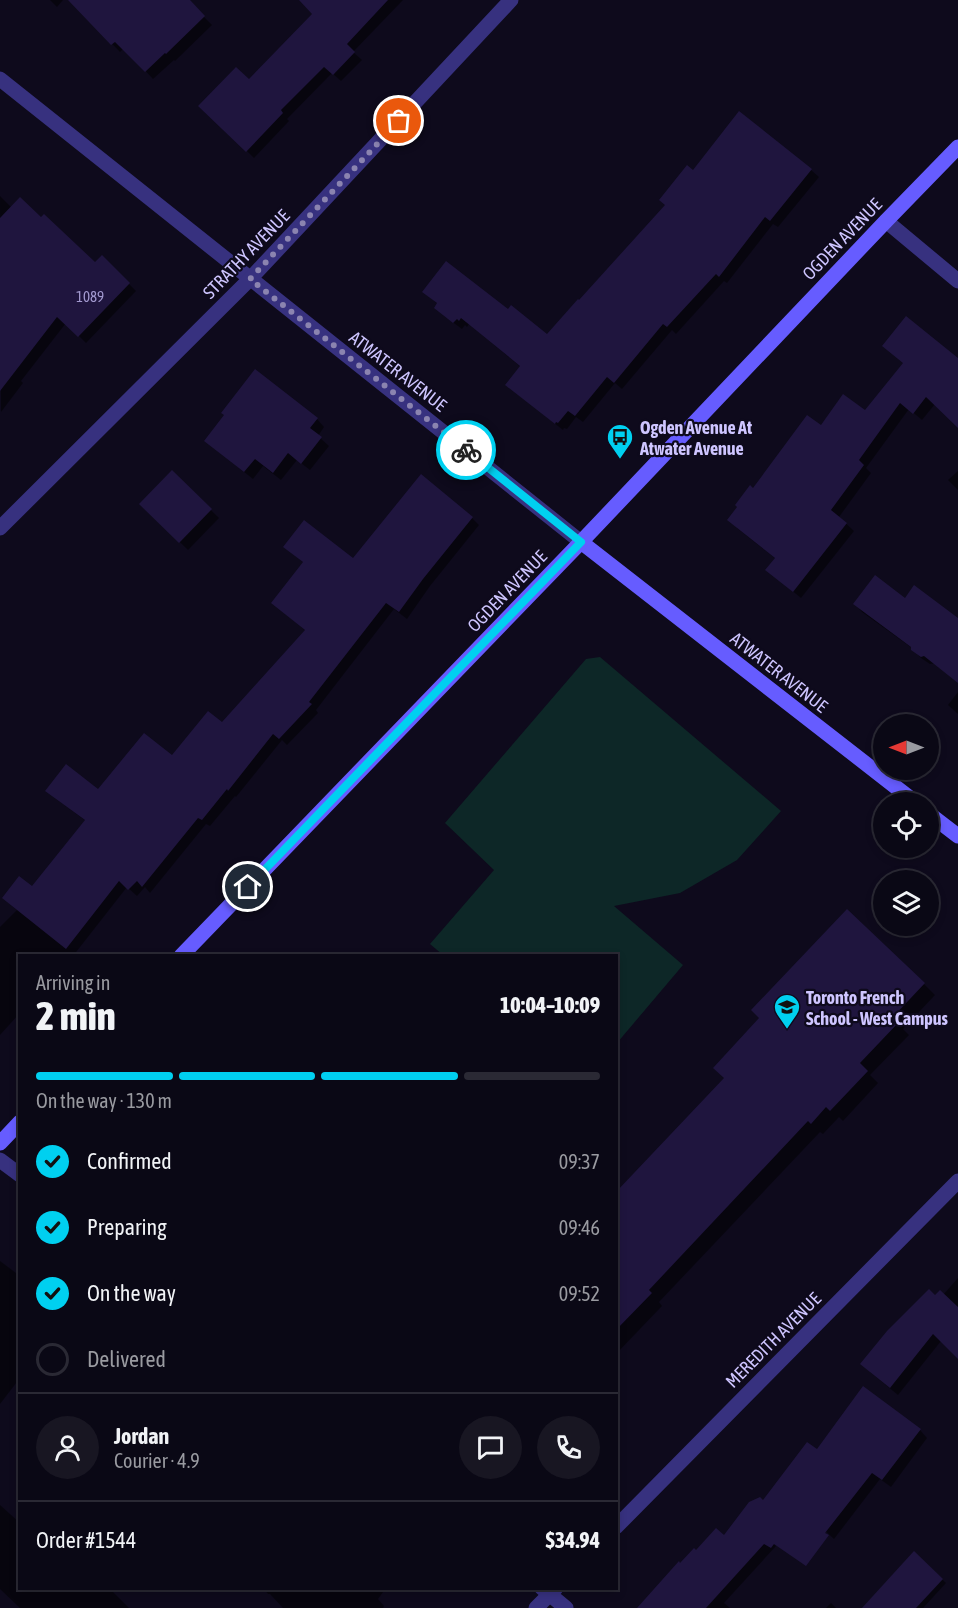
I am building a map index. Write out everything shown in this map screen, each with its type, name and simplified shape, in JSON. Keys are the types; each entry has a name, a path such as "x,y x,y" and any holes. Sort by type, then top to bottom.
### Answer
{"street":[{"name":"STRATHY AVENUE","path":"0,528 250,279 511,0"},
{"name":"ATWATER AVENUE","path":"0,79 581,542 902,792"},
{"name":"OGDEN AVENUE","path":"183,954 958,147"},
{"path":"886,221 958,281"},
{"path":"939,821 958,836"},
{"path":"0,1143 18,1124"},
{"path":"0,1160 18,1174"},
{"name":"MEREDITH AVENUE","path":"618,1525 958,1181"},
{"path":"537,1608 549,1591 566,1608"}],"green space":[{"path":"600,657 781,811 737,860 680,893 614,906 683,965 618,1042 618,954 442,954 430,944 494,870 445,823 586,659"}],"building":[{"path":"68,0 190,0 205,16 145,72 115,42 111,45"},
{"path":"299,0 388,0 347,44 355,52 333,75 324,67 281,110 283,113 246,152 198,106 236,67 249,79 312,14"},
{"path":"739,111 812,169 770,221 765,217 719,277 716,274 667,327 663,324 614,383 607,377 575,416 568,411 555,424 505,385 520,366 461,318 453,323 434,308 437,303 422,292 446,261 508,309 511,305 547,334 665,205 659,200 687,165 693,170"},
{"path":"20,197 41,217 44,214 95,262 102,255 130,283 78,337 57,317 0,391 0,218"},
{"path":"906,316 958,358 958,428 926,397 913,414 900,403 859,460 864,465 831,510 847,523 793,592 765,570 775,558 727,520 750,485 753,488 807,415 821,425 843,394 865,410 903,363 882,346"},
{"path":"255,369 318,418 310,428 322,437 301,464 288,453 273,473 255,459 244,472 204,441 224,415 221,413"},
{"path":"172,470 212,509 179,543 139,504"},
{"path":"421,474 473,517 399,612 386,603 309,702 312,704 279,739 273,734 228,791 227,789 202,820 198,818 142,887 137,881 128,890 119,881 66,949 2,898 19,876 32,886 85,820 45,791 66,764 98,789 144,733 172,755 208,711 222,722 305,630 271,603 303,562 283,547 304,520 353,558"},
{"path":"875,575 905,598 914,585 958,618 958,683 924,656 921,657 911,650 911,647 853,604"},
{"path":"847,909 925,983 893,1017 899,1022 860,1063 868,1071 830,1111 826,1107 811,1124 808,1121 649,1290 652,1293 618,1328 618,1190 724,1078 713,1068 759,1018 751,1010"},
{"path":"929,1289 935,1295 940,1290 958,1307 958,1359 933,1334 890,1388 860,1364 887,1331"},
{"path":"863,1386 921,1429 882,1480 872,1473 825,1533 829,1535 806,1566 774,1544 771,1548 764,1544 706,1608 637,1608 679,1561 680,1563 694,1548 696,1550 716,1528 724,1535 749,1502 760,1497 763,1500 807,1442 817,1449"},
{"path":"914,1551 943,1579 916,1608 862,1608"}],"way so far":[{"path":"399,121 250,279 466,450"}],"place":[{"name":"Ogden Avenue At Atwater Avenue","path":"620,460"},
{"name":"Toronto French School - West Campus","path":"787,1030"}],"route":[{"path":"248,887 581,542 466,450"}]}
